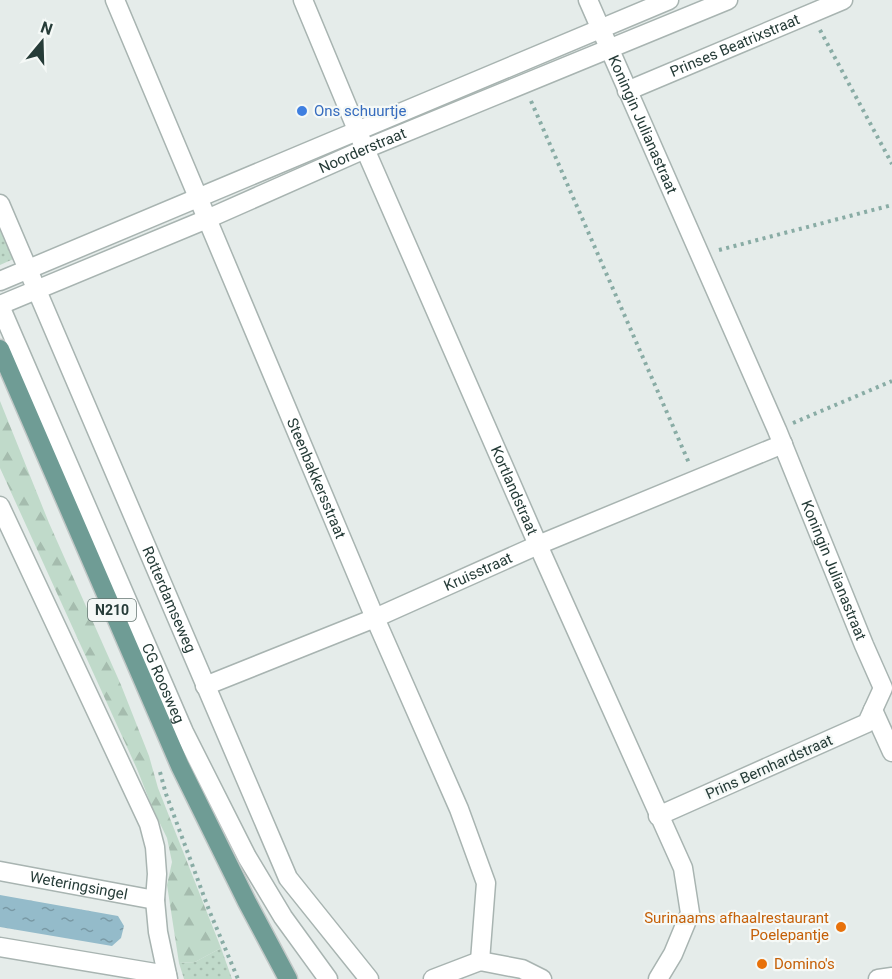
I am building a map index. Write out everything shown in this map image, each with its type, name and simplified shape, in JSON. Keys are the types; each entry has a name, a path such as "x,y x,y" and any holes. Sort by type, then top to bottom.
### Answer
{"main road":[{"name":"CG Roosweg","path":"0,349 53,450 180,766 242,893 288,979"}],"street":[{"name":"Steenbakkersstraat","path":"116,0 375,618 459,809 486,883 480,961"},
{"name":"Kortlandstraat","path":"303,0 359,129 365,149 538,545 683,868 690,913 673,954 658,979"},
{"name":"Koningin Julianastraat","path":"588,0 780,437 864,645 888,686 873,710"},
{"name":"Noorderstraat","path":"0,281 669,0"},
{"name":"Noorderstraat","path":"0,306 207,219 365,149 728,0"},
{"name":"Prinses Beatrixstraat","path":"627,91 843,0"},
{"name":"Rotterdamseweg","path":"0,204 288,878 369,979"},
{"name":"CG Roosweg","path":"0,306 53,450 184,732 242,847 283,917 328,979"},
{"name":"Kruisstraat","path":"205,686 375,618 538,545 696,480 780,437"},
{"path":"0,506 149,824 155,847 157,874 155,900 158,932 167,977 0,947"},
{"path":"873,710 892,752"},
{"name":"Prins Bernhardstraat","path":"658,816 867,723 873,710"},
{"name":"Weteringsingel","path":"0,871 155,900"},
{"path":"433,979 480,961 522,969 542,979"},
{"path":"878,979 892,977"}],"path":[{"path":"811,13 892,164"},
{"path":"523,84 696,480"},
{"path":"701,255 892,205"},
{"path":"780,437 892,381"},
{"path":"158,762 170,805 209,910 238,979"}],"green space":[{"path":"0,208 20,256 0,265"},
{"path":"0,401 49,523 121,685 149,756 158,788 221,948 195,962 179,963 167,885 172,862 167,838 0,468"},
{"path":"221,948 232,979 184,979 179,963 195,962"}],"water":[{"path":"0,895 118,916 124,926 121,938 112,946 0,927"}],"place":[{"name":"Ons schuurtje","path":"302,111"},
{"name":"Surinaams afhaalrestaurant Poelepantje","path":"841,927"},
{"name":"Domino's","path":"762,964"}]}
